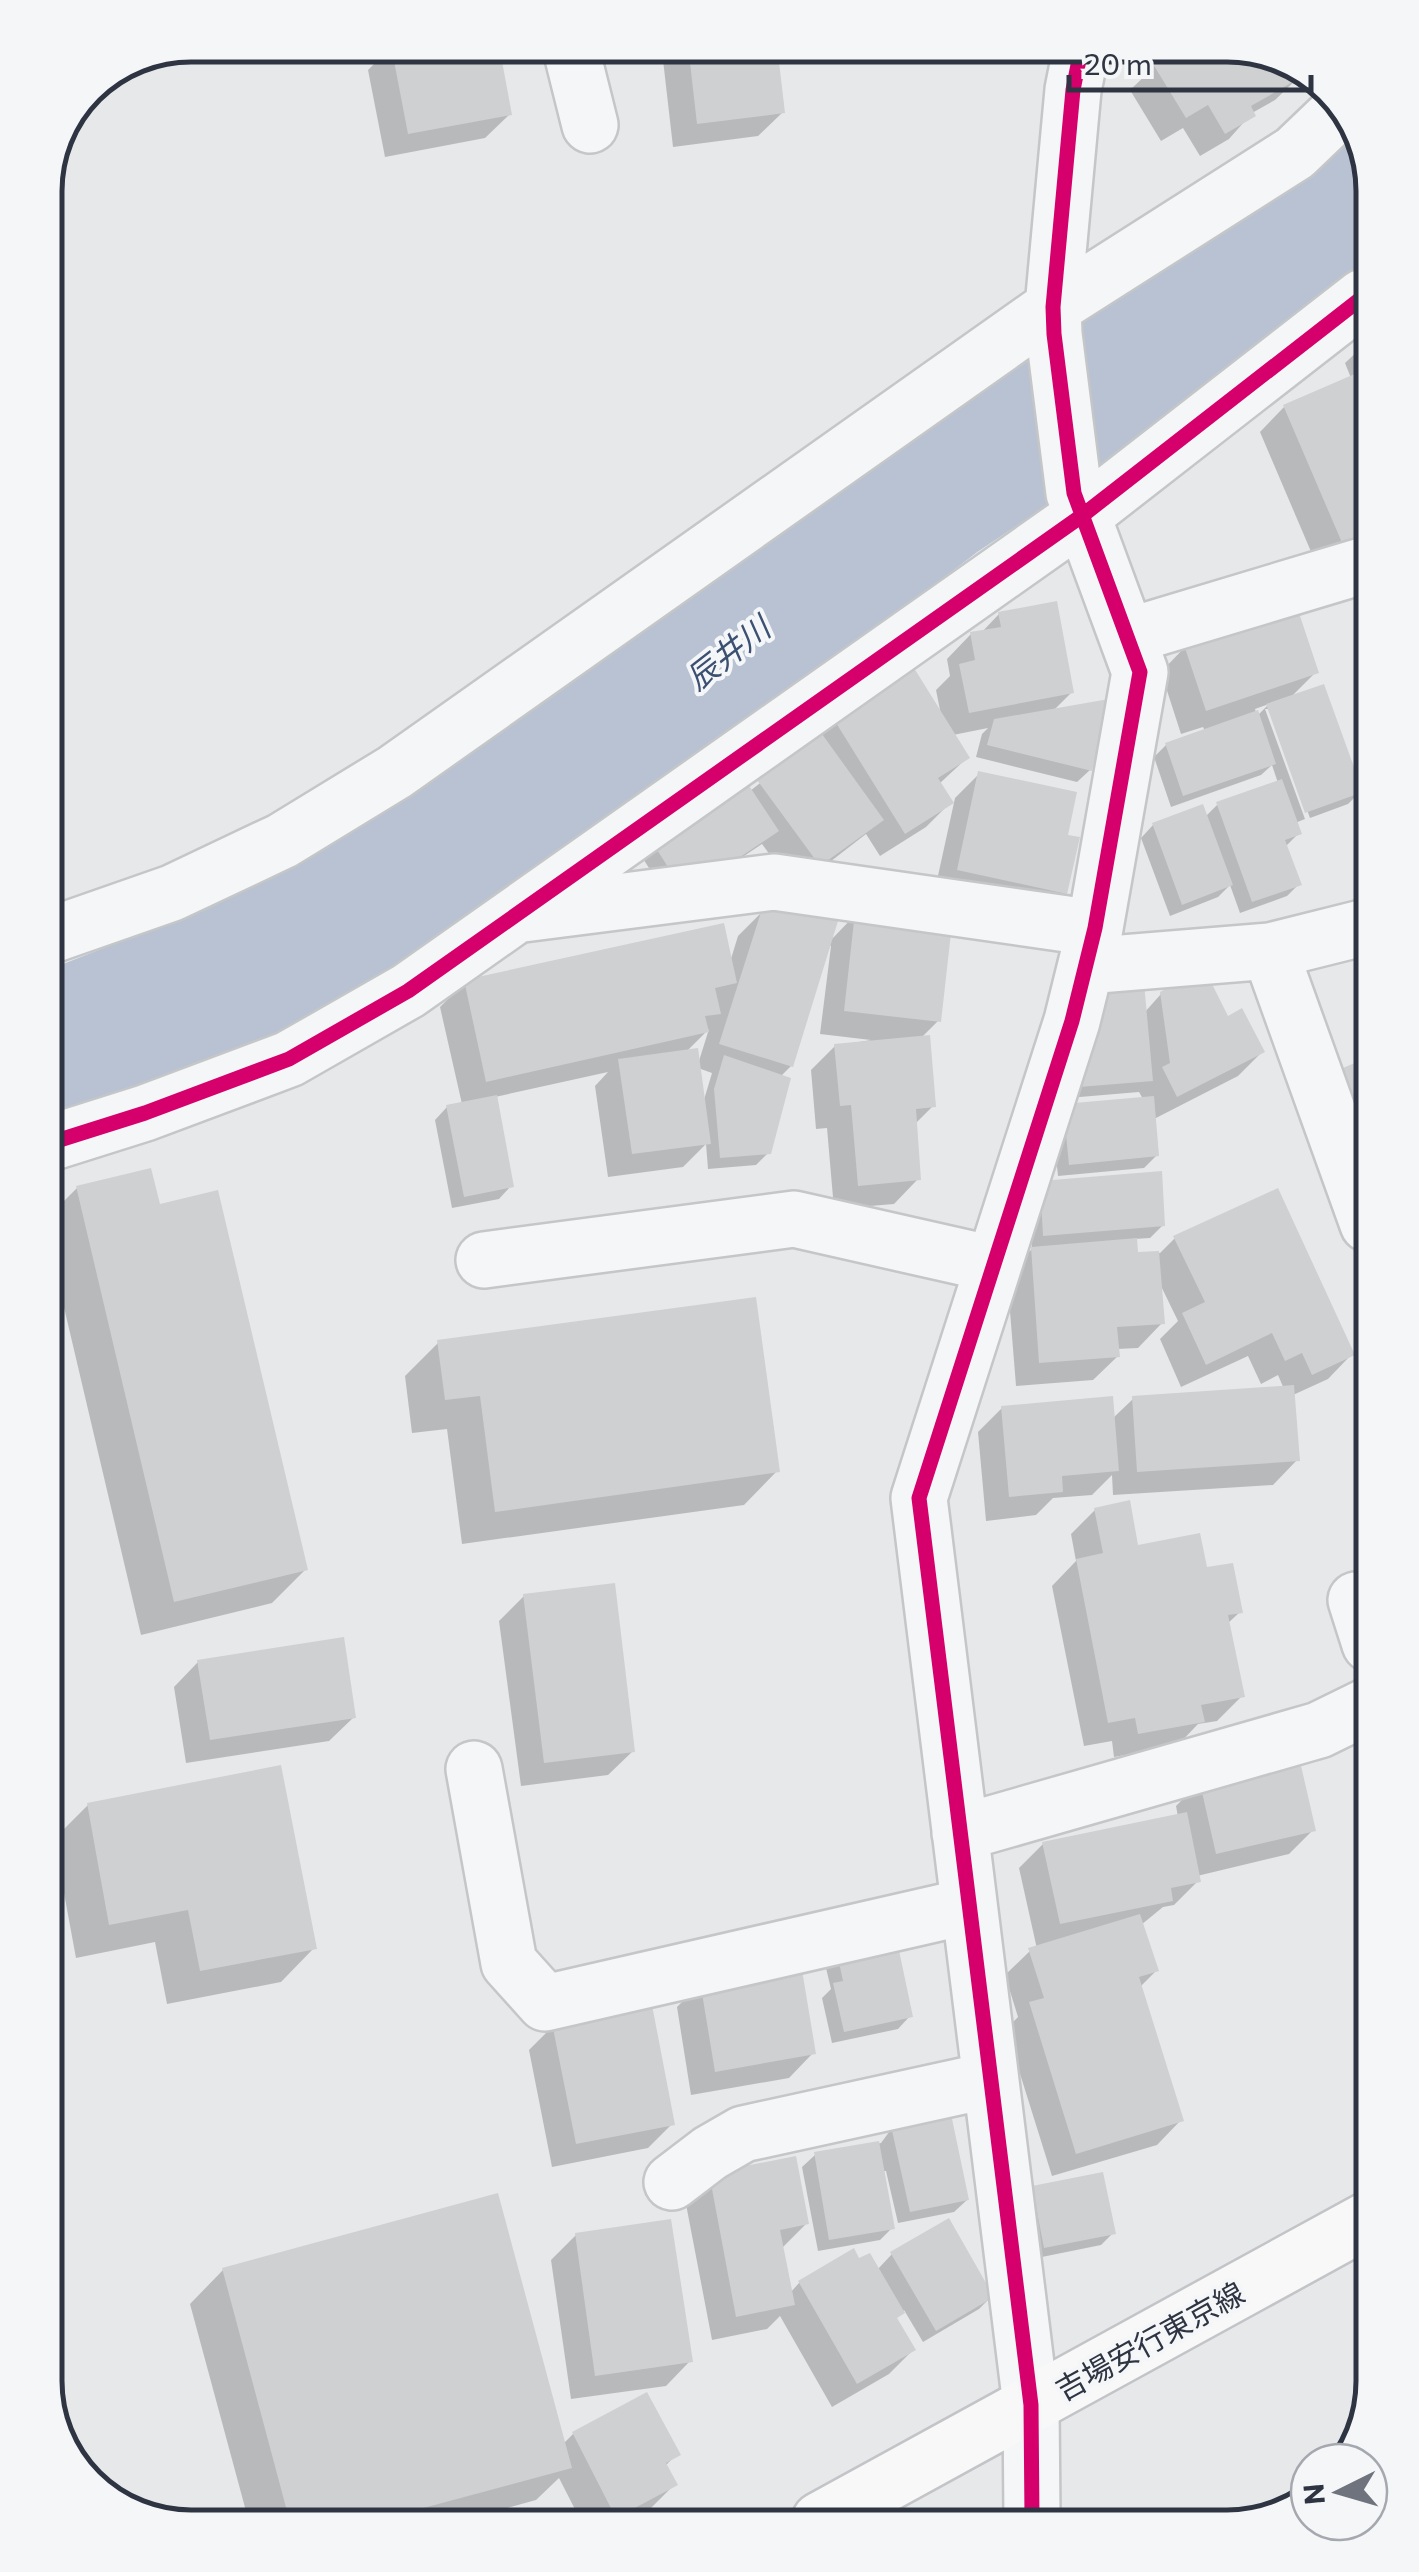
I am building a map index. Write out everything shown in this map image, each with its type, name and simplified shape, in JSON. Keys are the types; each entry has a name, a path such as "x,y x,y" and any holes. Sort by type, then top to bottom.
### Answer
{"main road":[{"name":"吉場安行東京線","path":"839,2510 1356,2226"}],"street":[{"path":"574,62 590,125"},
{"path":"1032,2510 1030,2406 919,1498 1090,947 1140,672 1079,504 1053,320 1078,63"},
{"path":"63,931 172,893 282,841 396,772 1295,153 1333,117"},
{"path":"63,1139 289,1059 408,990 519,915 1356,303"},
{"path":"1129,636 1356,568"},
{"path":"519,915 774,882 1090,947 1270,952 1356,929"},
{"path":"1270,952 1356,1191"},
{"path":"484,1260 794,1219 993,1264"},
{"path":"960,1833 1319,1730 1356,1712"},
{"path":"474,1769 509,1963 545,2003 969,1906"},
{"path":"672,2182 743,2134 990,2080"}],"building":[{"path":"394,62 502,62 512,115 408,134"},
{"path":"690,62 779,63 785,113 697,124"},
{"path":"1236,63 1277,72 1294,81 1251,106 1256,116 1225,134 1208,105 1186,118 1153,64"},
{"path":"1356,373 1356,540 1343,545 1283,405"},
{"path":"1057,601 1074,693 969,713 959,664 975,660 970,632 1001,627 998,612"},
{"path":"1297,607 1319,673 1206,711 1184,645"},
{"path":"914,668 970,758 938,778 954,803 905,834 833,718"},
{"path":"1324,684 1356,773 1356,795 1305,813 1266,704"},
{"path":"1109,699 1092,771 987,745 994,719"},
{"path":"1258,710 1276,764 1183,796 1165,743"},
{"path":"822,734 884,820 820,866 757,780"},
{"path":"978,771 1077,792 1068,835 1080,837 1067,894 957,870"},
{"path":"742,775 779,831 706,880 694,862 673,875 649,837"},
{"path":"1282,779 1302,834 1285,840 1302,885 1252,902 1216,802"},
{"path":"1203,804 1233,885 1182,905 1152,823"},
{"path":"775,901 838,921 793,1067 719,1044 762,909 771,912"},
{"path":"855,912 952,924 941,1022 844,1011"},
{"path":"724,923 737,983 715,988 721,1014 705,1016 709,1032 486,1082 464,980"},
{"path":"1204,968 1228,1016 1242,1008 1265,1052 1177,1097 1162,1067 1170,1063 1160,992"},
{"path":"1144,983 1153,1081 1079,1087 1109,986"},
{"path":"930,1035 936,1107 916,1109 921,1180 858,1186 851,1105 840,1106 834,1044"},
{"path":"698,1048 711,1144 632,1154 618,1059"},
{"path":"724,1055 791,1078 771,1154 720,1158 714,1089"},
{"path":"1356,1063 1356,1094 1349,1097 1338,1070"},
{"path":"497,1095 514,1187 464,1197 446,1105"},
{"path":"1154,1096 1159,1156 1069,1165 1063,1104"},
{"path":"151,1168 160,1204 218,1190 308,1570 174,1602 76,1186"},
{"path":"1162,1171 1165,1226 1043,1236 1040,1181"},
{"path":"1278,1188 1355,1355 1312,1375 1302,1353 1285,1361 1272,1333 1206,1365 1182,1313 1205,1302 1173,1236"},
{"path":"1137,1238 1138,1252 1159,1251 1165,1324 1117,1327 1120,1357 1039,1363 1031,1247"},
{"path":"756,1297 780,1472 495,1512 480,1396 445,1400 437,1340"},
{"path":"1294,1385 1300,1461 1137,1472 1132,1396"},
{"path":"1113,1396 1119,1471 1062,1476 1063,1492 1009,1497 1001,1406"},
{"path":"1130,1500 1138,1545 1200,1533 1207,1567 1233,1563 1243,1613 1228,1615 1245,1697 1201,1705 1205,1722 1138,1734 1135,1718 1108,1723 1076,1559 1103,1553 1094,1508"},
{"path":"615,1583 635,1752 544,1763 523,1594"},
{"path":"344,1637 356,1718 210,1740 197,1660"},
{"path":"1299,1757 1316,1831 1216,1854 1199,1779"},
{"path":"281,1765 317,1949 200,1971 188,1910 109,1925 87,1803"},
{"path":"1187,1812 1201,1882 1171,1888 1173,1901 1060,1924 1042,1842"},
{"path":"1140,1914 1159,1971 1139,1977 1184,2121 1076,2154 1029,2002 1044,1998 1028,1948"},
{"path":"897,1941 913,2017 844,2032 833,1983 843,1981 837,1953"},
{"path":"801,1964 816,2054 715,2072 700,1981"},
{"path":"652,2005 675,2125 576,2144 552,2023"},
{"path":"951,2114 969,2200 910,2212 891,2126"},
{"path":"879,2141 895,2229 829,2240 814,2152"},
{"path":"796,2156 809,2224 780,2230 795,2305 736,2317 709,2173"},
{"path":"1103,2172 1116,2234 1044,2248 1032,2186"},
{"path":"498,2193 572,2468 419,2509 286,2509 222,2268"},
{"path":"949,2218 994,2297 936,2331 890,2252"},
{"path":"671,2219 693,2362 595,2376 575,2233"},
{"path":"854,2248 859,2258 870,2253 905,2313 897,2318 916,2350 857,2384 798,2281"},
{"path":"647,2392 681,2455 666,2463 678,2485 632,2509 612,2509 572,2432"}],"waterway":[{"name":"辰井川","path":"63,1042 244,971 420,870 655,708 935,493 1272,268 1356,194"}],"cycle path":[{"path":"1032,2510 1031,2405 919,1498 1072,1021 1095,928 1140,672 1074,493 1054,334 1053,307 1078,63"},
{"path":"63,1139 289,1059 408,991 1083,515 1356,302"}]}
